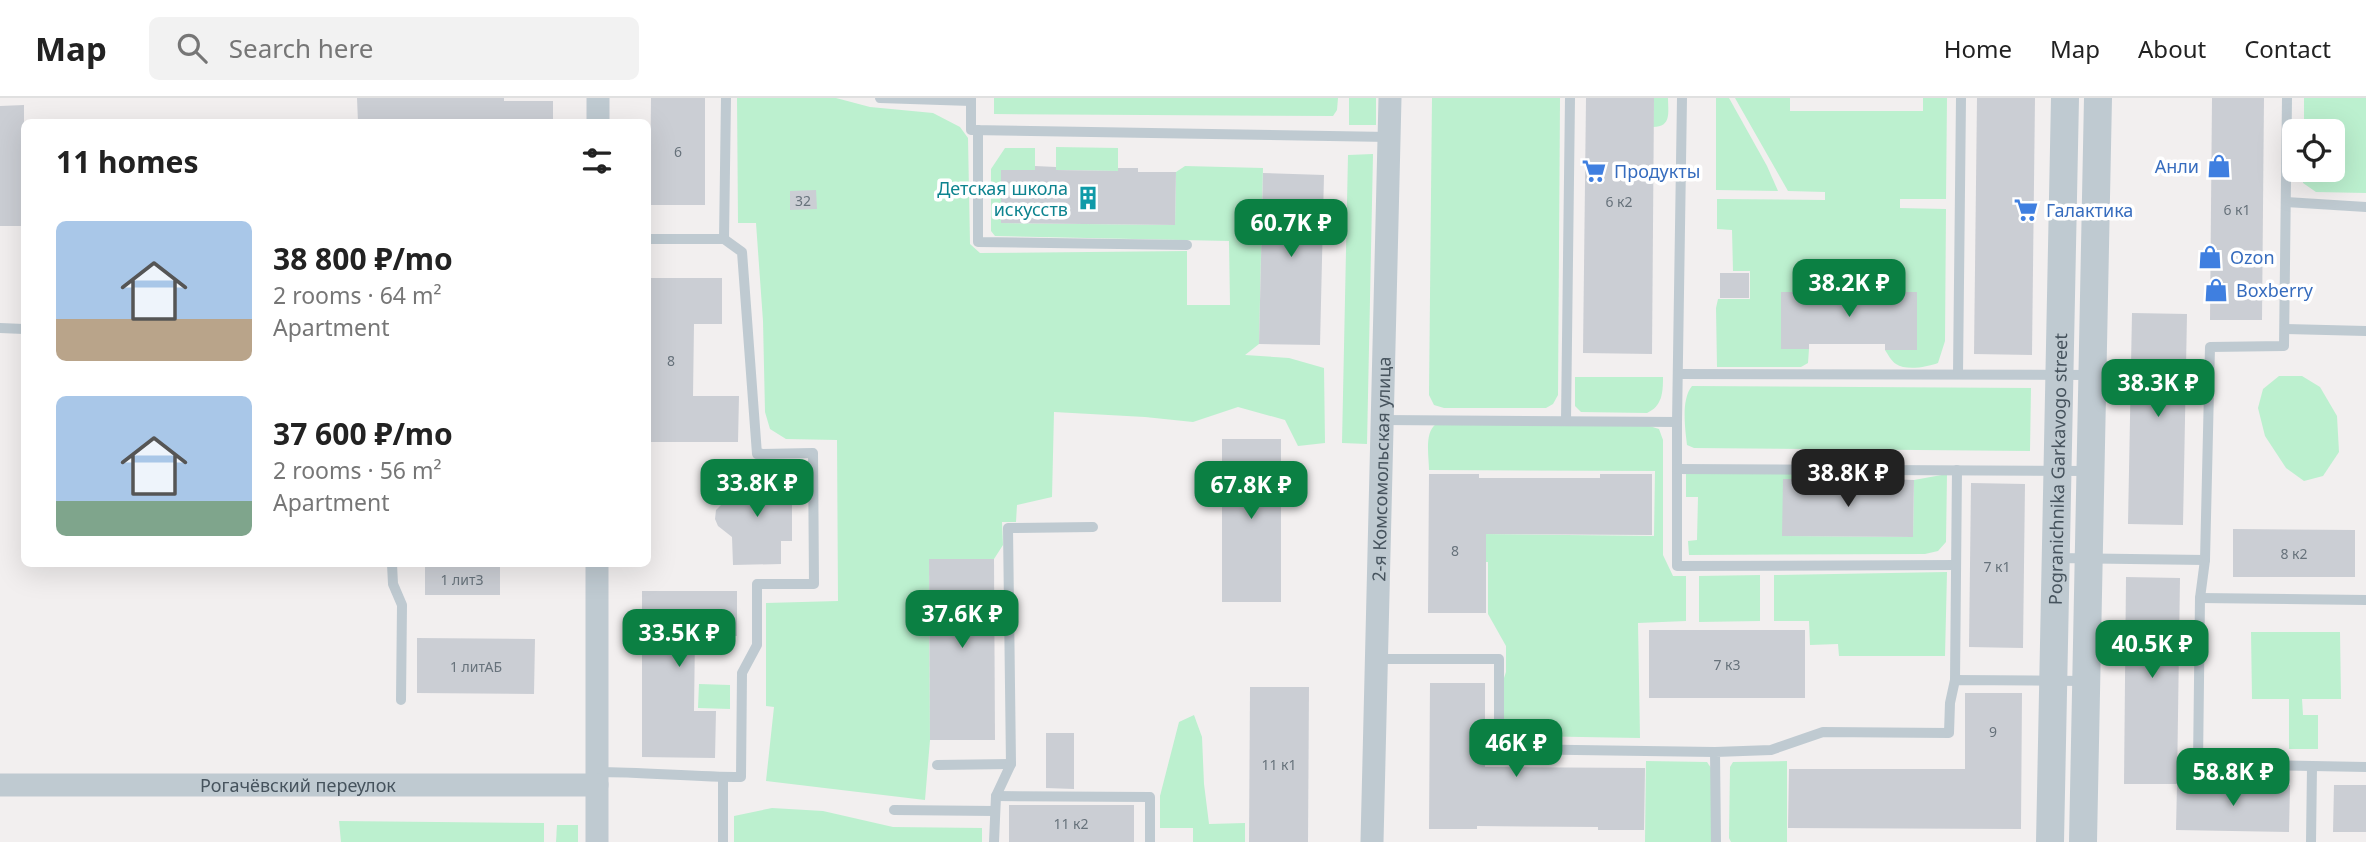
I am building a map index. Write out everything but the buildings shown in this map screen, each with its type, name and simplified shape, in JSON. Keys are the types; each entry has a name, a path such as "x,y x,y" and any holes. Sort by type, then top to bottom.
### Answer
{"street":[{"path":"598,98 598,119"},
{"name":"2-я Комсомольская улица","path":"1372,842 1390,98"},
{"name":"Pogranichnika Garkavogo street","path":"2050,842 2066,98"},
{"name":"Pogranichnika Garkavogo street","path":"2083,842 2098,98"},
{"path":"597,567 597,842"},
{"name":"Рогачёвский переулок","path":"0,785 597,779"}],"lane":[{"path":"724,239 726,98"},
{"path":"880,98 971,99 971,130 1390,137"},
{"path":"1566,421 1570,98"},
{"path":"1682,98 1677,566 1956,565"},
{"path":"1958,374 1961,98"},
{"path":"2287,98 2284,346 2210,347 2205,560 2200,598 2198,764 2366,767"},
{"path":"978,130 978,242 1187,246"},
{"path":"2286,202 2366,207"},
{"path":"597,779 741,777 742,673 757,645 757,584 814,584 813,453 757,454 742,252 724,239 651,239"},
{"path":"0,328 21,329"},
{"path":"2285,329 2366,331"},
{"path":"1678,374 2092,374"},
{"path":"1382,420 1677,422"},
{"path":"1677,469 2090,471"},
{"path":"1377,660 1499,659 1499,749 1715,752 1771,750 1823,732 1949,733 1950,702 1955,680 1957,470"},
{"path":"994,842 996,796 1011,764 1008,528 1093,527"},
{"path":"2056,558 2205,560"},
{"path":"393,567 393,584 402,605 401,700"},
{"path":"2200,598 2366,600"},
{"path":"1955,680 2086,681"},
{"path":"1715,752 1716,842"},
{"path":"937,765 1011,764"},
{"path":"2311,842 2312,767"},
{"path":"723,777 723,842"},
{"path":"996,796 1150,797 1150,842"},
{"path":"894,810 994,811"}],"green space":[{"path":"737,98 836,98 870,107 933,113 960,127 968,138 970,244 980,253 1187,251 1187,305 1230,305 1229,241 995,236 991,231 991,169 1005,148 1035,148 1035,170 1001,170 1001,223 1175,225 1176,172 1185,166 1263,168 1259,344 1245,355 1289,358 1324,368 1325,443 1298,446 1285,420 1238,407 1193,422 1054,412 1052,497 1017,505 1016,522 1002,522 1003,545 994,559 929,560 930,740 925,800 766,781 774,707 766,706 766,603 838,601 837,440 786,439 770,429 765,412 763,321 756,223 738,223"},
{"path":"994,98 1338,98 1337,110 1333,116 994,114"},
{"path":"1349,98 1376,98 1376,125 1349,125"},
{"path":"1432,98 1560,98 1558,395 1553,404 1546,408 1444,408 1434,405 1429,395"},
{"path":"1654,98 1668,98 1668,113 1666,122 1653,127"},
{"path":"1716,98 1729,98 1778,191 1716,190"},
{"path":"1735,98 1790,98 1790,111 1923,111 1923,98 1947,98 1946,199 1900,199 1900,208 1946,209 1945,341 1938,363 1917,368 1900,366 1885,350 1917,350 1917,292 1781,292 1781,348 1809,349 1808,363 1801,367 1717,367 1718,299 1750,299 1750,271 1733,271 1732,230 1717,229 1717,199 1825,200 1825,192 1788,191"},
{"path":"2304,98 2366,98 2366,193 2316,192 2303,183 2345,182 2345,119 2304,119"},
{"path":"1056,147 1118,148 1118,171 1056,170"},
{"path":"1373,154 1367,444 1342,443 1348,155"},
{"path":"2279,376 2302,376 2320,387 2337,416 2339,452 2323,476 2304,481 2286,468 2265,436 2258,408 2263,389"},
{"path":"1575,377 1663,377 1662,394 1656,407 1647,413 1581,412 1575,406"},
{"path":"1692,386 2031,388 2030,451 1694,448 1687,445 1685,422 1686,398"},
{"path":"1436,424 1646,425 1659,429 1663,440 1663,555 1673,576 1686,576 1686,621 1638,623 1640,738 1522,736 1504,721 1502,684 1506,672 1506,646 1488,614 1488,562 1483,562 1484,534 1654,536 1655,471 1429,470 1429,439"},
{"path":"1813,473 1813,479 1783,536 1913,537 1914,480 1947,474 1946,542 1938,551 1925,554 1689,555 1688,541 1697,540 1698,497 1686,497 1686,474"},
{"path":"1947,572 1945,656 1839,656 1838,644 1810,645 1809,621 1774,621 1774,575"},
{"path":"1760,575 1760,621 1699,622 1699,576"},
{"path":"2251,632 2340,632 2341,699 2302,699 2303,715 2318,715 2318,749 2289,749 2289,699 2252,699"},
{"path":"699,684 730,685 730,709 698,708"},
{"path":"1194,715 1202,737 1209,824 1245,823 1245,842 1193,842 1193,828 1160,828 1160,796 1179,722"},
{"path":"1646,761 1707,762 1711,768 1711,842 1645,842"},
{"path":"1787,761 1787,842 1731,842 1730,767 1733,762"},
{"path":"772,808 823,811 893,827 982,828 982,842 734,842 734,816"},
{"path":"339,821 544,823 544,842 341,842"},
{"path":"557,825 578,825 578,842 556,842"}],"place":[{"name":"Анли","path":"2219,166"},
{"name":"Продукты","path":"1594,171"},
{"name":"Детская школа искусств","path":"1088,198"},
{"name":"Галактика","path":"2026,210"},
{"name":"Ozon","path":"2210,257"},
{"name":"Boxberry","path":"2216,290"}]}
